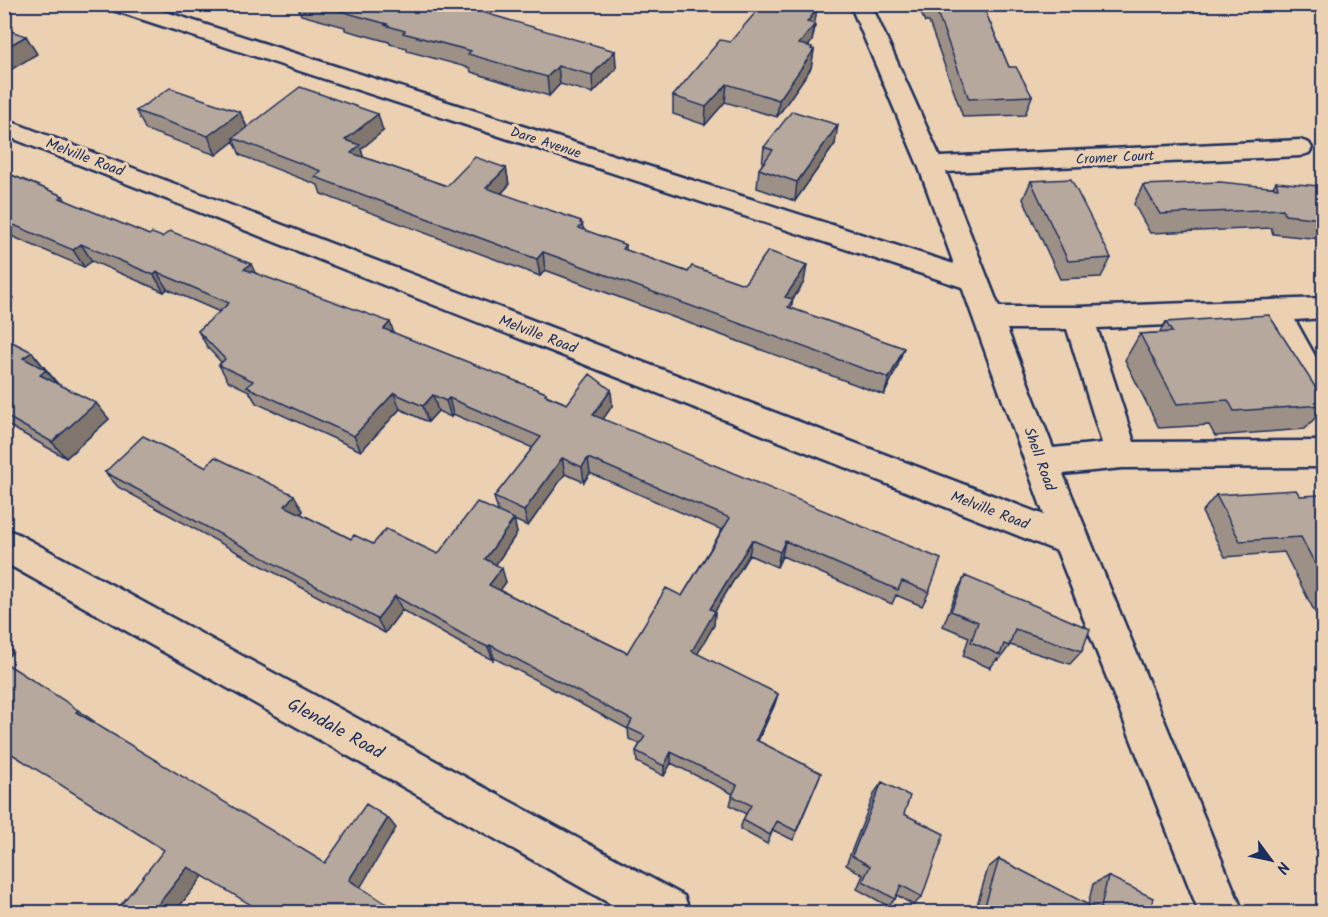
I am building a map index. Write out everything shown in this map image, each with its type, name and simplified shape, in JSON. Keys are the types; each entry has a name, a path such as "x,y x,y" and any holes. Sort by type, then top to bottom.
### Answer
{"street":[{"name":"Dare Avenue","path":"118,4 973,280"},
{"name":"Shell Road","path":"860,4 931,165 1071,542 1221,912"},
{"name":"Melville Road","path":"4,126 1071,542"},
{"name":"Cromer Court","path":"931,165 1300,148"},
{"path":"987,318 1079,318 1323,308"},
{"path":"1275,310 1323,402"},
{"path":"1079,318 1122,455"},
{"path":"1041,462 1122,455 1323,454"},
{"name":"Glendale Road","path":"4,544 668,912"}],"building":[{"path":"322,4 448,4 615,51 592,75 558,66 547,77 468,54 471,51 403,33 405,31 385,25 387,24"},
{"path":"763,4 799,4 817,9 807,22 815,24 799,44 812,47 811,49 814,50 779,100 727,84 706,107 673,96 720,40 730,42"},
{"path":"934,4 982,4 1009,67 1016,67 1032,96 969,99"},
{"path":"4,29 26,36 4,49"},
{"path":"300,87 378,114 345,140 360,145 351,153 447,186 475,157 506,168 486,188 581,221 580,223 583,224 579,228 626,245 623,249 688,272 692,266 744,284 768,251 807,265 785,297 793,299 788,307 904,348 889,378 543,252 537,259 315,177 321,171 233,138"},
{"path":"170,88 240,112 208,136 136,111"},
{"path":"792,111 838,125 797,182 759,169 773,150 764,147"},
{"path":"4,172 149,235 152,233 162,237 170,231 210,247 251,264 244,269 390,322 384,329 546,393 545,395 567,404 590,374 611,390 593,415 941,559 929,592 902,581 898,590 785,541 780,552 752,540 710,609 715,611 692,651 778,694 756,740 821,773 796,831 777,821 770,835 743,820 751,805 732,796 737,785 671,752 664,766 636,751 645,736 628,728 632,720 490,645 488,647 471,639 395,596 377,619 105,472 143,436 205,467 215,457 294,495 285,506 351,539 354,535 373,544 386,529 438,554 477,502 514,519 485,559 502,568 489,585 627,653 666,588 682,596 730,518 588,458 582,467 562,458 524,511 494,497 541,437 449,398 446,401 433,395 423,406 394,393 354,436 247,387 253,381 219,365 225,359 198,331 229,303 157,272 154,275 81,244 73,250 4,221"},
{"path":"1071,179 1111,258 1068,261 1031,181"},
{"path":"1220,182 1278,188 1276,182 1319,186 1323,196 1323,219 1285,215 1283,209 1160,214 1143,185"},
{"path":"1269,315 1323,399 1323,405 1234,411 1228,400 1177,404 1140,334 1172,332 1166,322"},
{"path":"4,338 32,352 23,358 46,370 40,375 96,403 52,442 4,415"},
{"path":"1296,490 1300,496 1320,495 1323,500 1323,579 1301,537 1240,541 1216,495"},
{"path":"965,576 1090,629 1082,651 1015,629 1009,646 1004,644 1000,655 971,642 978,622 951,611"},
{"path":"4,662 78,710 76,712 325,863 366,804 388,818 349,880 399,912 263,912 188,867 152,912 128,912 120,906 164,850 4,749"},
{"path":"882,782 910,796 904,814 944,834 922,897 901,885 895,899 863,881 870,866 852,856"},
{"path":"999,859 1100,911 1108,876 1153,898 1150,912 983,912"}]}
